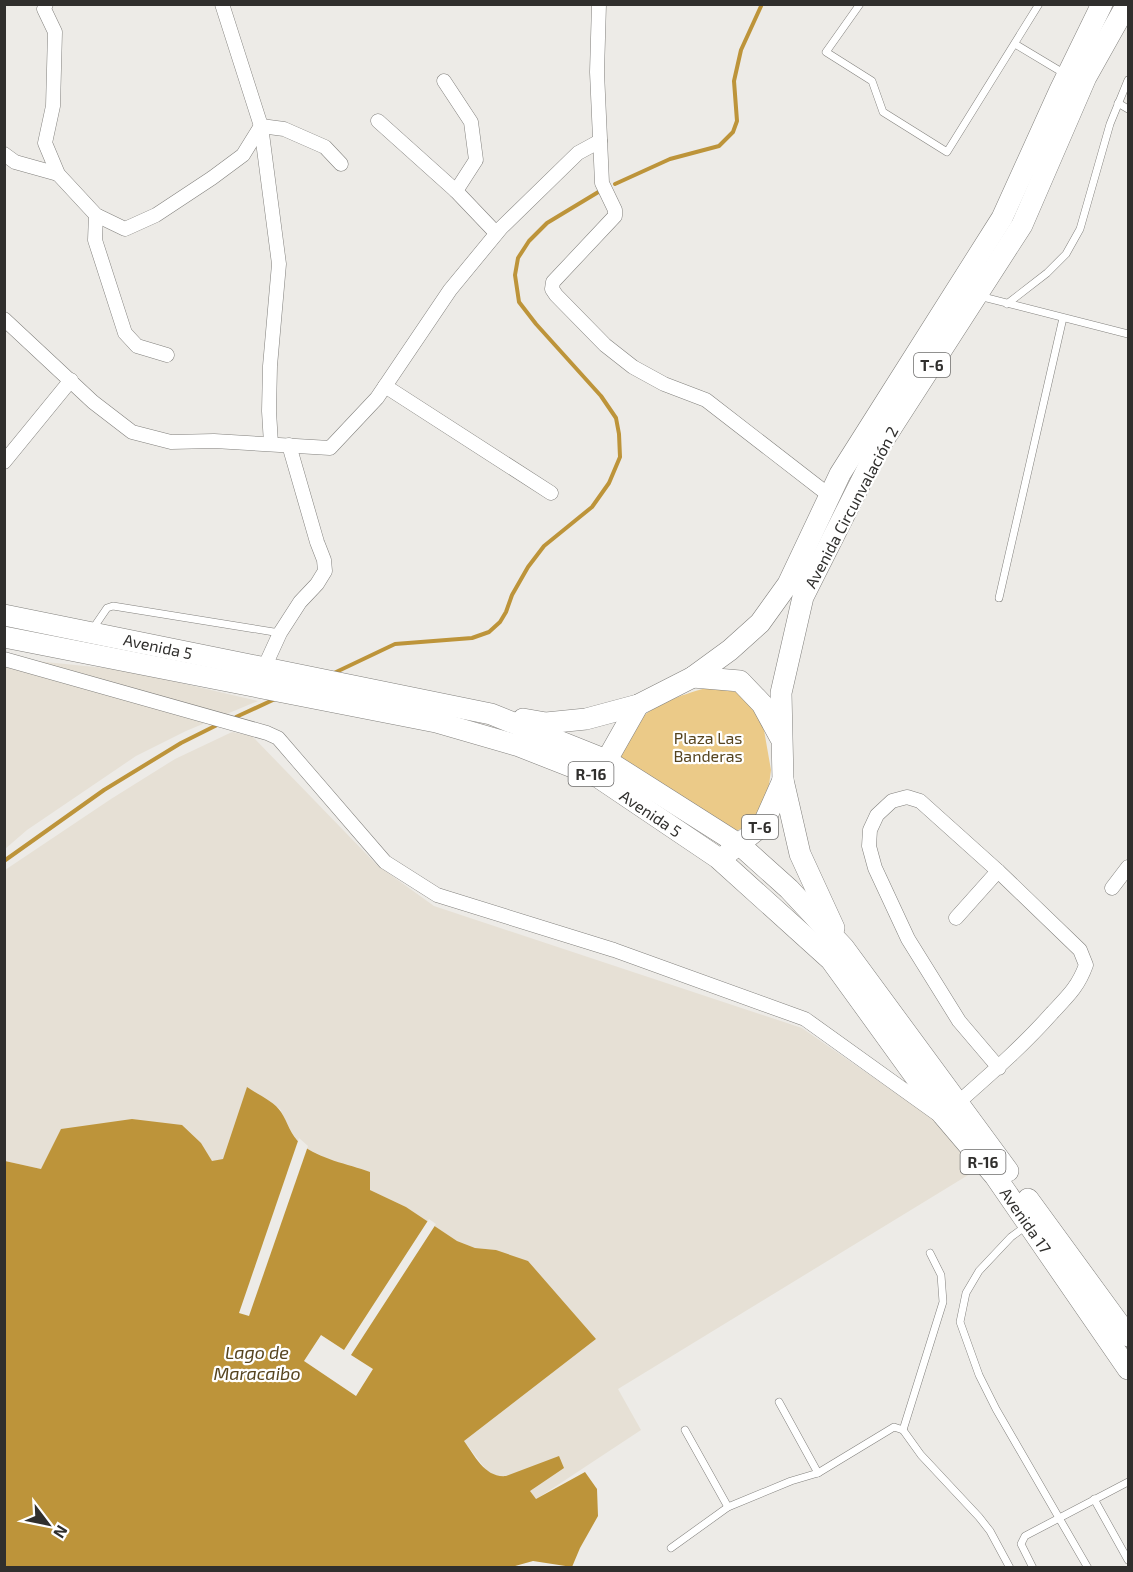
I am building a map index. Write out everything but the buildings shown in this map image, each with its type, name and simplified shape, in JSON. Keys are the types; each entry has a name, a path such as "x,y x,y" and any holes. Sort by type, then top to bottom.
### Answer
{"main road":[{"name":"Avenida Circunvalación 2","path":"491,714 546,723 586,719 638,705 693,677 730,650 760,623 788,584 840,474 1002,218 1102,4"},
{"name":"Avenida Circunvalación 2","path":"837,954 800,854 783,780 781,693 803,597 877,450 1022,225 1086,77 1127,4"},
{"name":"Avenida 5","path":"4,615 491,714 602,768 740,845 789,889 837,954"},
{"name":"Avenida 5","path":"4,637 436,722 602,768 837,954"},
{"path":"693,677 740,681 762,704 782,740"},
{"path":"602,768 638,705"},
{"name":"T-6","path":"718,858 740,845 763,825 783,780"},
{"name":"Avenida 17","path":"837,954 950,1109 995,1176 1034,1220 1128,1336"},
{"name":"Avenida 17","path":"1034,1220 1128,1369"}],"street":[{"path":"46,4 44,9 55,32 53,106 45,143 58,174 96,215 124,229 156,215 243,155 261,126"},
{"path":"222,4 261,126 279,264 270,366 271,444"},
{"path":"599,4 597,72 602,183 615,210 615,216 553,282 552,289 555,295 605,345 633,367 664,384 706,400 830,496"},
{"path":"444,81 471,122 476,160 456,191"},
{"path":"378,121 456,191 496,233"},
{"path":"261,126 284,129 325,147 341,164"},
{"path":"4,319 93,402 132,432 171,442 214,441 330,448 377,398 450,290 496,233 578,153 600,141"},
{"path":"4,154 15,162 58,174"},
{"path":"96,215 95,240 125,333 137,346 167,355"},
{"path":"4,462 71,380"},
{"path":"385,386 551,493"},
{"path":"264,668 280,633 300,602 317,584 325,571 324,560 316,542 289,446"},
{"path":"4,659 278,738 385,862 437,896 614,950 805,1019 926,1106 950,1109 999,1068 1080,981 1086,965 1080,950 998,871 920,801 907,797 892,801 877,815 870,830 869,846 875,868 908,939 958,1021 999,1068"},
{"path":"1112,888 1128,867"},
{"path":"956,918 998,871"}],"lane":[{"path":"860,4 826,52 872,81 884,112 947,152 1039,4"},
{"path":"1015,44 1067,76"},
{"path":"1007,304 1047,273 1066,254 1080,229 1118,103 1128,80"},
{"path":"1118,103 1128,109"},
{"path":"977,296 1128,334"},
{"path":"999,598 1063,318"},
{"path":"90,632 108,608 113,606 280,633"},
{"path":"1034,1220 1011,1237 979,1271 966,1293 960,1322 987,1392 1088,1568"},
{"path":"903,1430 943,1302 941,1275 930,1253"},
{"path":"779,1402 818,1473"},
{"path":"671,1548 728,1507 791,1481 818,1473 894,1427 903,1430 921,1455 980,1517 1010,1568"},
{"path":"685,1430 728,1507"},
{"path":"1033,1568 1021,1544 1025,1536 1128,1482"},
{"path":"1094,1499 1128,1560"}],"shaded area":[{"path":"5,658 125,670 258,701 186,731 136,756 27,830 5,849"},
{"path":"232,732 252,736 377,865 434,906 802,1028 949,1130 978,1169 618,1389 641,1430 535,1500 530,1491 506,1476 498,1477 487,1471 464,1441 596,1339 496,1250 475,1248 457,1241 406,1207 370,1190 322,1156 307,1149 298,1142 280,1109 247,1088 223,1159 212,1162 201,1143 41,1169 5,1161 5,870 175,759"}],"green space":[{"name":"Plaza Las Banderas","path":"709,687 742,693 761,713 771,770 767,800 755,822 736,831 616,756 646,714 672,699"}],"water":[{"name":"Lago de Maracaibo","path":"247,1087 278,1108 294,1137 308,1149 370,1172 370,1190 406,1207 457,1241 475,1248 496,1250 528,1261 596,1339 464,1441 486,1470 499,1476 506,1476 559,1456 564,1468 530,1491 536,1499 585,1472 597,1489 598,1516 572,1567 533,1561 508,1568 5,1568 5,1161 41,1169 61,1129 132,1119 182,1125 201,1143 212,1161 223,1159"}],"pier":[{"path":"299,1138 308,1146 249,1316 239,1313"},
{"path":"429,1219 436,1224 351,1355 373,1369 356,1396 304,1361 321,1335 344,1350"}],"waterway":[{"path":"615,184 670,159 719,146 733,132 737,121 734,81 741,50 762,4"},
{"path":"334,673 395,644 472,638 489,632 500,622 528,567 544,546 592,507 609,483 620,457 616,418 601,396 519,302 515,275 518,258 529,241 547,223 600,191"},
{"path":"236,717 275,699"},
{"path":"4,861 104,790 181,743 217,725"}]}
